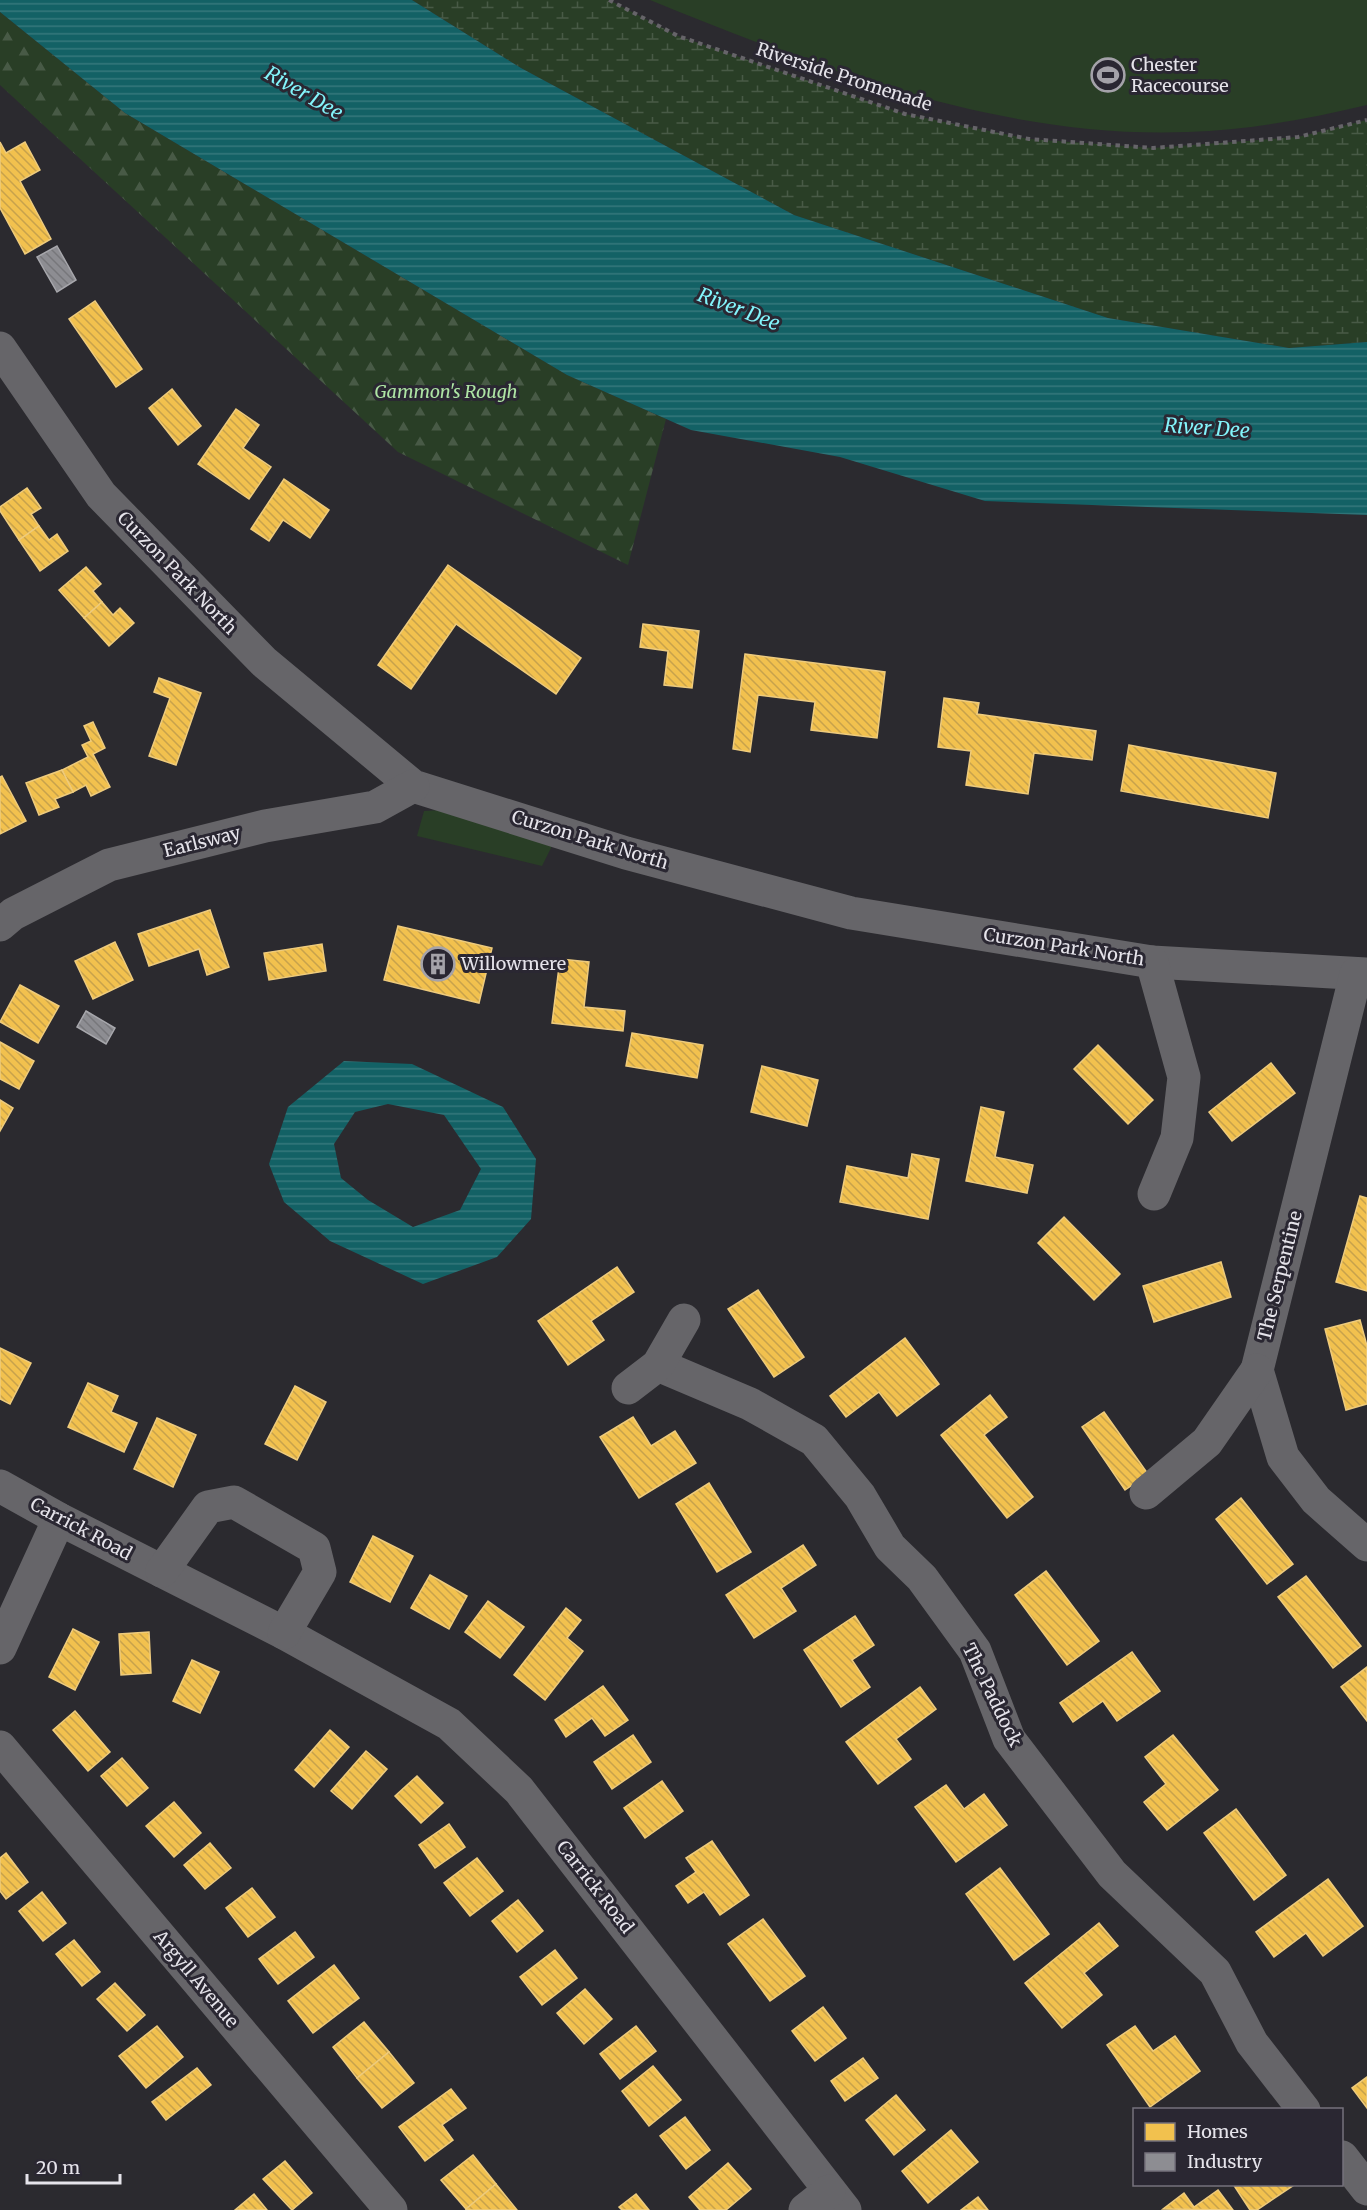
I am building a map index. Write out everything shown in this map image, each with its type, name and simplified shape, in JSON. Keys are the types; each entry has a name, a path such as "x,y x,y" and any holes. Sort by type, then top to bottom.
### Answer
{"street":[{"name":"Curzon Park North","path":"0,348 101,495 264,662 413,786 626,853 851,913 1152,962 1361,974"},
{"name":"Earlsway","path":"0,926 13,914 109,865 265,826 375,807 413,786"},
{"path":"1152,962 1184,1077 1177,1138 1154,1194"},
{"name":"The Serpentine","path":"1257,1370 1361,974"},
{"path":"628,1388 658,1365 684,1320"},
{"name":"The Paddock","path":"658,1365 750,1404 813,1440 860,1496 890,1547 922,1578 975,1652 1009,1739 1112,1874 1215,1972 1252,2043 1303,2108"},
{"path":"1146,1494 1207,1442 1257,1370"},
{"path":"1257,1370 1283,1457 1316,1500 1367,1545"},
{"name":"Carrick Road","path":"0,1486 59,1519 284,1633 449,1724 519,1790 826,2204"},
{"path":"162,1571 208,1507 234,1502 314,1548 320,1572 284,1633"},
{"path":"0,1648 59,1519"},
{"name":"Argyll Avenue","path":"0,1747 391,2210"},
{"path":"1343,2159 1367,2189"}],"path":[{"name":"Riverside Promenade","path":"609,0 678,36 905,114 1029,140 1153,148 1298,137 1367,120"}],"green space":[{"path":"412,0 609,0 678,36 905,114 1029,139 1153,148 1298,137 1367,120 1367,342 1289,348 1108,318 794,215 521,68"},
{"name":"Chester Racecourse","path":"650,0 1367,0 1367,105 1278,123 1211,131 1118,131 1049,124 980,112 845,74 779,51"},
{"name":"Gammon's Rough","path":"0,12 125,113 567,375 666,419 628,565 398,452 0,85"},
{"path":"462,809 553,844 542,866 417,836 424,811"}],"water":[{"name":"River Dee","path":"0,0 412,0 521,68 794,215 1108,318 1289,348 1367,342 1367,515 985,501 840,457 691,430 567,375 125,113 0,12"},
{"path":"344,1061 412,1064 503,1107 536,1159 531,1219 497,1257 423,1284 330,1241 284,1202 269,1164 288,1107","holes":["388,1104 444,1115 481,1169 460,1210 413,1227 368,1200 341,1178 334,1144 355,1112"]}],"building: Homes":[{"path":"0,142 6,153 25,142 40,170 20,181 51,239 25,254 0,208"},
{"path":"95,301 142,369 116,387 69,319"},
{"path":"172,389 201,426 178,445 149,408"},
{"path":"236,409 259,425 243,448 271,467 249,499 198,464"},
{"path":"284,479 329,510 310,538 283,520 269,541 251,529"},
{"path":"27,488 41,508 31,514 39,526 19,540 0,511 0,507"},
{"path":"39,526 49,540 57,534 68,551 40,571 19,540"},
{"path":"448,565 581,658 556,694 456,624 411,689 378,665"},
{"path":"86,567 101,584 93,591 102,602 84,618 59,590"},
{"path":"102,602 113,615 120,608 134,623 109,646 84,618"},
{"path":"643,624 699,631 692,688 664,685 668,651 640,647"},
{"path":"745,654 885,672 877,738 811,730 815,702 758,695 750,752 733,749"},
{"path":"159,678 201,693 176,765 149,756 170,698 154,692"},
{"path":"944,698 979,703 977,714 1096,731 1092,760 1034,753 1028,794 966,785 971,751 938,747"},
{"path":"93,722 105,748 93,754 110,787 91,796 86,785 73,792 62,770 88,757 82,745 91,741 84,726"},
{"path":"1129,745 1276,773 1268,818 1121,791"},
{"path":"62,770 73,792 55,799 59,807 39,815 26,783"},
{"path":"2,776 26,821 0,834 0,777"},
{"path":"210,910 229,967 207,975 199,949 149,966 138,934"},
{"name":"Willowmere","path":"398,926 492,948 479,1003 384,980"},
{"path":"115,942 133,980 93,999 75,961"},
{"path":"322,944 326,971 269,980 264,953"},
{"path":"560,959 589,962 584,1007 625,1011 623,1031 552,1023"},
{"path":"20,985 59,1006 38,1043 0,1022"},
{"path":"632,1033 703,1045 697,1078 626,1066"},
{"path":"0,1042 34,1061 19,1089 0,1079"},
{"path":"1098,1045 1153,1100 1128,1124 1074,1069"},
{"path":"1271,1063 1295,1093 1232,1141 1209,1112"},
{"path":"762,1066 818,1080 807,1126 751,1112"},
{"path":"0,1100 13,1108 0,1131"},
{"path":"981,1107 1004,1112 995,1157 1033,1165 1027,1193 966,1181"},
{"path":"912,1154 939,1159 928,1219 840,1202 847,1166 908,1178"},
{"path":"1360,1196 1367,1198 1367,1291 1336,1282"},
{"path":"1064,1217 1120,1274 1094,1300 1038,1243"},
{"path":"1221,1262 1231,1297 1154,1322 1143,1286"},
{"path":"617,1267 634,1292 591,1321 604,1340 568,1365 538,1321"},
{"path":"758,1290 804,1357 774,1377 728,1309"},
{"path":"1360,1320 1367,1346 1367,1404 1346,1410 1325,1329"},
{"path":"905,1338 939,1384 897,1416 879,1392 846,1417 830,1396"},
{"path":"0,1348 31,1363 10,1404 0,1399"},
{"path":"88,1383 118,1396 111,1412 137,1423 124,1452 68,1427"},
{"path":"295,1386 326,1402 297,1460 265,1444"},
{"path":"990,1395 1007,1417 984,1435 1033,1497 1007,1518 941,1435"},
{"path":"1104,1412 1148,1474 1125,1490 1082,1427"},
{"path":"633,1417 651,1446 675,1431 696,1463 639,1498 600,1437"},
{"path":"157,1418 196,1435 173,1487 134,1469"},
{"path":"709,1483 751,1552 717,1572 676,1504"},
{"path":"1241,1498 1293,1564 1267,1584 1216,1519"},
{"path":"373,1536 413,1556 390,1602 350,1582"},
{"path":"803,1545 816,1565 781,1588 796,1611 754,1638 726,1595"},
{"path":"1046,1571 1099,1641 1067,1665 1015,1595"},
{"path":"430,1575 467,1596 449,1629 411,1608"},
{"path":"1306,1576 1361,1646 1333,1668 1278,1597"},
{"path":"488,1601 524,1627 500,1658 465,1632"},
{"path":"566,1608 581,1620 567,1638 583,1651 545,1700 514,1675"},
{"path":"855,1616 874,1645 852,1660 870,1687 841,1707 804,1650"},
{"path":"73,1629 99,1642 75,1690 49,1677"},
{"path":"149,1632 151,1673 121,1675 119,1634"},
{"path":"1132,1652 1160,1691 1117,1721 1103,1701 1073,1722 1060,1703"},
{"path":"192,1660 219,1672 200,1713 173,1701"},
{"path":"1367,1667 1367,1721 1341,1687"},
{"path":"603,1686 628,1720 605,1736 592,1718 566,1737 555,1720"},
{"path":"920,1687 936,1709 896,1739 911,1759 878,1784 846,1742"},
{"path":"75,1711 110,1752 88,1771 53,1730"},
{"path":"330,1730 349,1747 314,1787 295,1770"},
{"path":"633,1735 651,1762 612,1789 594,1762"},
{"path":"1173,1735 1218,1790 1167,1830 1144,1802 1166,1784 1145,1757"},
{"path":"366,1751 387,1769 352,1809 331,1791"},
{"path":"122,1758 148,1788 127,1806 101,1776"},
{"path":"417,1776 443,1803 421,1823 395,1796"},
{"path":"662,1781 683,1811 645,1838 624,1808"},
{"path":"946,1785 964,1809 984,1794 1007,1825 956,1862 915,1807"},
{"path":"174,1802 201,1833 174,1857 146,1826"},
{"path":"1236,1809 1286,1875 1254,1900 1204,1833"},
{"path":"449,1824 465,1847 435,1868 419,1845"},
{"path":"712,1841 749,1895 720,1915 704,1892 688,1903 676,1886 696,1872 686,1858"},
{"path":"210,1843 231,1868 205,1889 184,1865"},
{"path":"6,1853 28,1882 6,1899 0,1891 0,1858"},
{"path":"477,1858 503,1891 470,1916 444,1883"},
{"path":"1000,1868 1049,1934 1014,1960 966,1894"},
{"path":"1328,1879 1363,1926 1323,1956 1306,1933 1274,1957 1256,1932"},
{"path":"252,1888 275,1917 248,1937 226,1908"},
{"path":"42,1892 66,1923 43,1941 19,1911"},
{"path":"518,1900 543,1931 517,1952 492,1921"},
{"path":"763,1919 805,1976 770,2001 728,1944"},
{"path":"1099,1923 1118,1946 1084,1973 1102,1995 1062,2028 1025,1983"},
{"path":"295,1932 314,1957 278,1984 259,1959"},
{"path":"74,1940 100,1972 82,1986 56,1954"},
{"path":"555,1950 577,1978 542,2005 520,1977"},
{"path":"334,1965 359,1998 313,2033 288,2001"},
{"path":"115,1983 145,2015 127,2031 97,1999"},
{"path":"585,1989 612,2019 584,2044 557,2013"},
{"path":"823,2007 846,2038 815,2061 792,2031"},
{"path":"364,2022 389,2052 357,2078 333,2047"},
{"path":"157,2026 183,2057 146,2088 119,2056"},
{"path":"636,2026 656,2051 620,2079 600,2054"},
{"path":"1135,2026 1153,2051 1175,2036 1200,2071 1150,2107 1107,2045"},
{"path":"389,2052 414,2083 382,2108 357,2078"},
{"path":"863,2058 878,2078 845,2101 831,2081"},
{"path":"653,2066 681,2100 649,2126 622,2091"},
{"path":"197,2068 211,2085 166,2120 152,2102"},
{"path":"1367,2077 1367,2108 1352,2088"},
{"path":"451,2089 466,2108 442,2125 453,2140 425,2161 399,2127"},
{"path":"896,2095 925,2130 894,2155 866,2120"},
{"path":"685,2117 710,2150 686,2169 660,2136"},
{"path":"951,2130 978,2162 928,2203 902,2171"},
{"path":"473,2155 496,2184 466,2209 441,2180"},
{"path":"285,2161 312,2193 292,2210 263,2179"},
{"path":"728,2163 751,2189 726,2210 700,2210 689,2197"},
{"path":"496,2184 517,2210 466,2210 466,2209"},
{"path":"1234,2186 1293,2186 1257,2210 1250,2210"},
{"path":"1218,2190 1233,2210 1163,2209 1184,2193 1194,2207"},
{"path":"254,2194 267,2210 235,2210"},
{"path":"636,2194 649,2210 622,2210 619,2207"},
{"path":"978,2197 988,2210 961,2210"}],"building: Industry":[{"path":"57,246 76,280 57,292 37,257"},
{"path":"86,1011 115,1028 106,1044 77,1027"}],"place":[{"name":"Chester Racecourse","path":"1108,75"},
{"name":"Willowmere","path":"438,964"}]}
